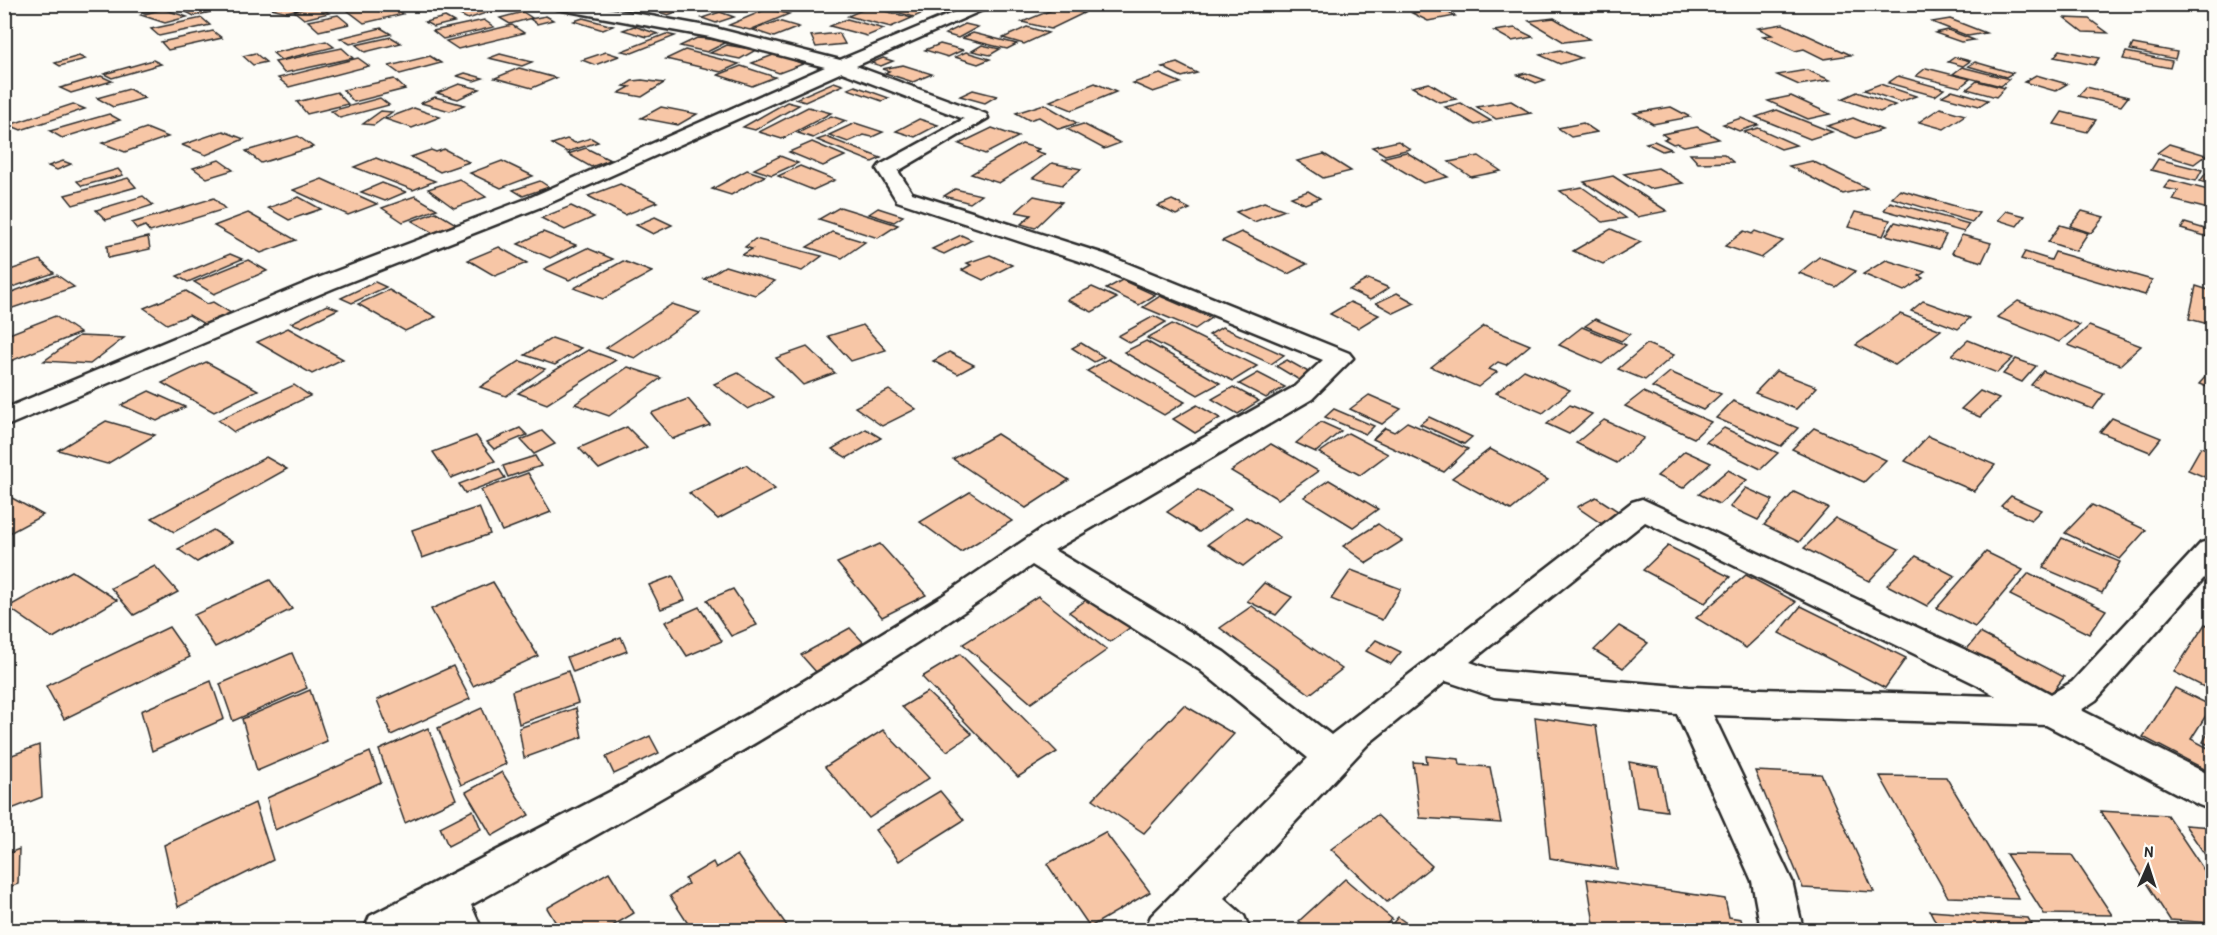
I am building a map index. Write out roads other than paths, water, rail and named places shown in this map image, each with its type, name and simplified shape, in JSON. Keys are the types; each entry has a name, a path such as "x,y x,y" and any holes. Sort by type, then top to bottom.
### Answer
{"street":[{"path":"385,930 454,914 636,796 790,707 953,604 1031,550 1303,393 1340,358 1096,259 904,197 887,169 979,118 841,66 711,32 557,4"},
{"path":"4,419 326,283 536,202 968,8"},
{"path":"1166,930 1331,756 1355,734 1641,509 1990,676 2051,711 2212,794"},
{"path":"1031,550 1212,661 1331,756"},
{"path":"1440,666 1494,684 1689,701 2051,711 2084,691 2212,550"},
{"path":"1689,701 1772,881 1782,930"},
{"path":"1197,899 1229,930"}]}
